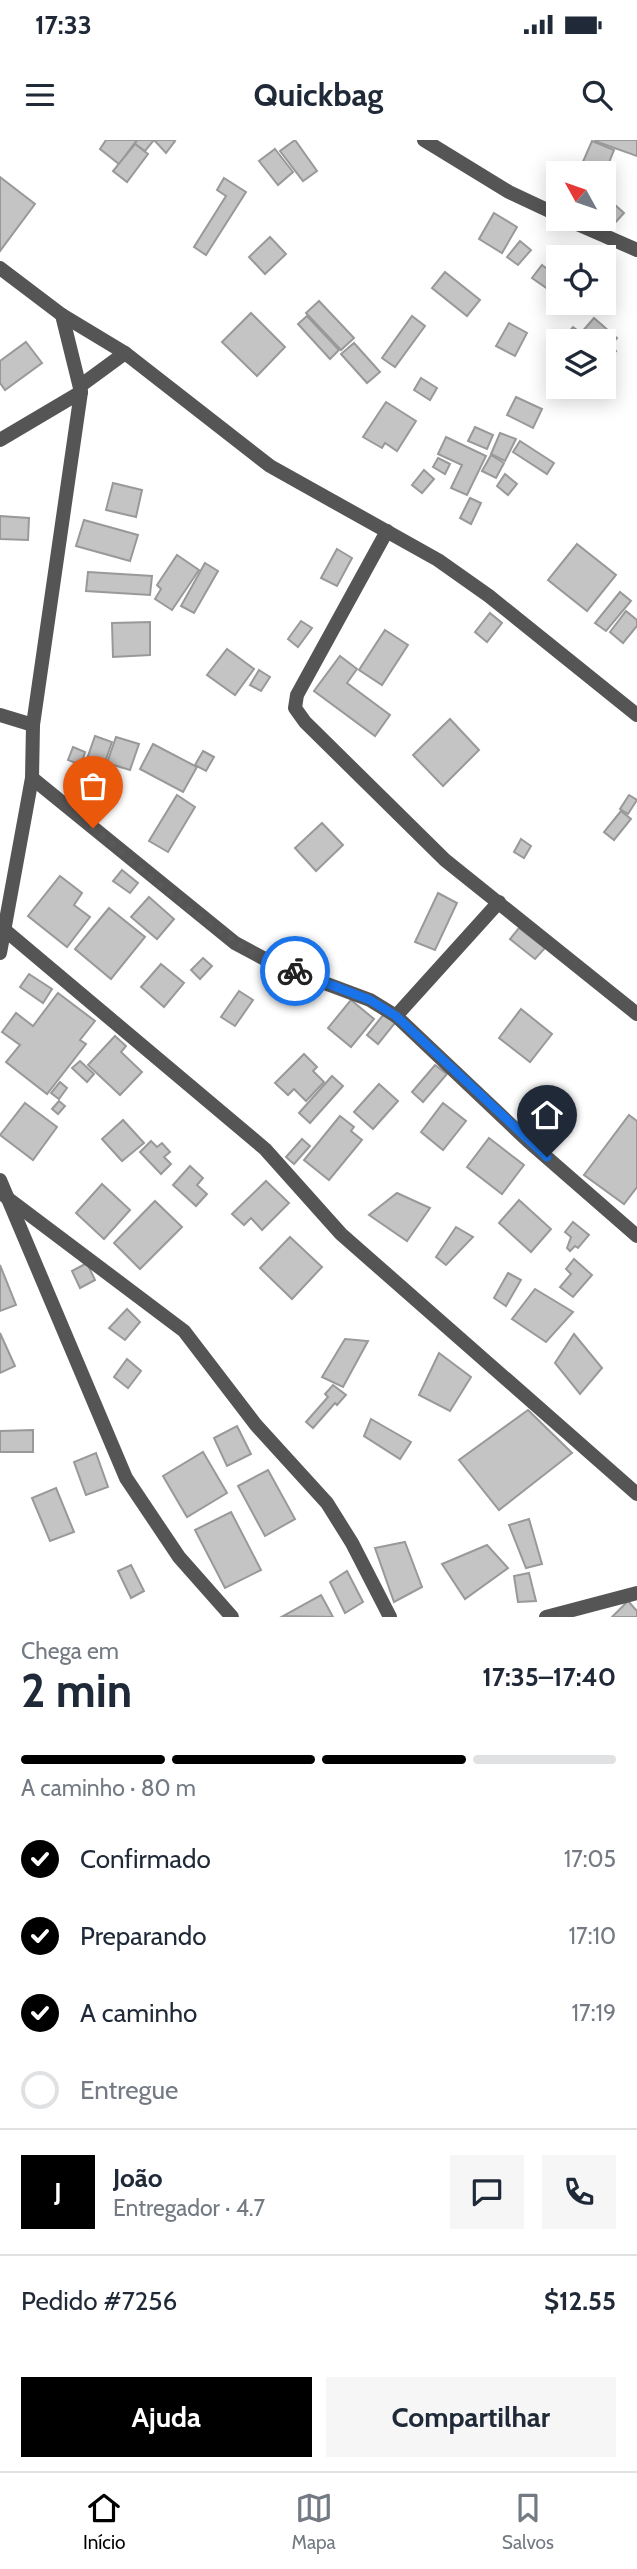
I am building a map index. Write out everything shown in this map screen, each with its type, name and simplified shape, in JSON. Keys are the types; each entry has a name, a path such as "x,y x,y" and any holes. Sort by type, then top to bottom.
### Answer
{"street":[{"path":"424,140 509,192 546,209"},
{"path":"593,231 637,250"},
{"path":"0,268 62,315 125,353 270,466 438,560 489,596 637,715"},
{"path":"0,953 6,931 5,899 32,778 33,725 80,389 62,315"},
{"path":"0,440 80,389 125,353"},
{"path":"387,531 297,695 295,708 305,722 419,836 637,1014"},
{"path":"0,715 33,725"},
{"path":"32,778 234,943 276,965 370,1000 396,1016 528,1141 637,1236"},
{"path":"396,1016 499,902"},
{"path":"6,931 265,1149 341,1234 637,1494"},
{"path":"0,1180 126,1478 179,1558 232,1617"},
{"path":"6,1197 184,1331 256,1425 327,1503 352,1543 390,1617"},
{"path":"546,1617 637,1593"}],"building":[{"path":"106,140 137,140 119,164 100,149"},
{"path":"137,140 154,140 145,151 135,144"},
{"path":"154,140 173,140 175,141 166,153"},
{"path":"295,140 317,171 303,181 280,151"},
{"path":"595,140 637,140 637,156 595,141"},
{"path":"592,141 614,150 610,161 583,161"},
{"path":"135,144 148,154 127,182 113,171"},
{"path":"275,149 293,172 278,185 259,161"},
{"path":"0,177 35,204 0,251"},
{"path":"224,178 246,192 206,255 194,247 226,196 217,190"},
{"path":"616,206 624,213 616,222"},
{"path":"494,213 517,227 502,253 479,239"},
{"path":"270,237 286,254 265,274 249,257"},
{"path":"520,241 531,250 518,265 507,257"},
{"path":"542,265 546,268 546,288 532,278"},
{"path":"445,272 480,300 467,316 432,288"},
{"path":"319,301 354,338 341,350 306,313"},
{"path":"251,313 285,347 257,376 222,342"},
{"path":"307,316 339,350 330,359 298,324"},
{"path":"412,316 425,326 395,367 382,358"},
{"path":"594,318 607,329 584,329"},
{"path":"509,323 527,333 515,356 496,346"},
{"path":"26,342 42,363 5,390 0,383 0,361"},
{"path":"354,343 380,372 367,383 341,354"},
{"path":"421,378 437,388 430,400 414,390"},
{"path":"516,397 542,409 533,428 507,415"},
{"path":"386,402 416,421 397,451 385,443 382,448 363,437"},
{"path":"475,427 493,435 487,449 468,441"},
{"path":"500,433 516,439 505,461 491,454"},
{"path":"446,437 486,456 467,495 451,488 462,465 438,454"},
{"path":"520,441 554,463 547,474 513,452"},
{"path":"491,455 504,463 496,478 482,471"},
{"path":"438,458 450,464 445,474 433,467"},
{"path":"424,470 434,479 422,493 412,485"},
{"path":"505,474 517,484 508,495 497,486"},
{"path":"113,483 142,490 136,517 106,510"},
{"path":"470,498 481,503 471,524 460,518"},
{"path":"0,516 29,518 28,540 0,539"},
{"path":"84,520 138,535 130,561 76,546"},
{"path":"577,544 616,575 587,611 548,580"},
{"path":"337,549 352,558 337,586 321,578"},
{"path":"177,555 199,570 172,610 155,599 161,589 157,585"},
{"path":"205,563 218,571 194,613 181,606"},
{"path":"88,572 152,576 150,595 86,591"},
{"path":"620,592 631,601 606,631 595,623"},
{"path":"626,611 637,620 637,626 623,643 610,632"},
{"path":"490,613 502,623 487,642 475,632"},
{"path":"301,621 312,628 298,647 288,639"},
{"path":"150,622 150,655 113,657 112,623"},
{"path":"385,630 408,645 382,685 359,670"},
{"path":"227,649 254,669 235,695 207,675"},
{"path":"340,656 357,669 347,683 390,715 375,736 314,691"},
{"path":"259,670 270,677 261,691 250,685"},
{"path":"450,719 479,750 443,786 413,755"},
{"path":"95,736 112,742 104,765 87,759"},
{"path":"116,737 139,744 130,770 107,763"},
{"path":"153,744 197,767 183,792 140,769"},
{"path":"73,747 85,752 81,765 68,760"},
{"path":"203,751 214,757 206,771 195,765"},
{"path":"177,795 195,807 168,852 149,841"},
{"path":"629,795 637,800 628,814 620,809"},
{"path":"621,811 631,819 614,840 604,832"},
{"path":"322,823 343,845 316,871 295,848"},
{"path":"521,839 531,846 524,858 514,852"},
{"path":"122,870 138,883 130,893 113,881"},
{"path":"60,876 82,893 74,905 90,917 67,947 28,916"},
{"path":"438,893 457,903 435,950 415,942"},
{"path":"149,897 174,919 157,939 131,917"},
{"path":"109,908 145,937 111,979 75,949"},
{"path":"519,928 545,948 535,959 510,939"},
{"path":"203,958 212,966 200,979 191,970"},
{"path":"161,964 184,983 164,1007 141,987"},
{"path":"29,974 52,989 43,1003 20,987"},
{"path":"239,991 253,1000 235,1026 221,1017"},
{"path":"58,993 95,1021 80,1040 86,1044 47,1094 6,1062 20,1045 2,1032 16,1013 33,1026"},
{"path":"351,1000 374,1019 351,1047 328,1028"},
{"path":"521,1009 552,1034 530,1062 499,1038"},
{"path":"384,1014 395,1023 378,1044 367,1035"},
{"path":"115,1036 126,1046 121,1052 142,1072 120,1095 88,1065"},
{"path":"304,1054 317,1067 313,1071 324,1082 306,1101 294,1089 288,1095 275,1083"},
{"path":"80,1061 94,1074 87,1082 72,1068"},
{"path":"435,1065 447,1074 423,1102 412,1092"},
{"path":"332,1076 343,1086 310,1123 299,1113"},
{"path":"60,1082 67,1088 59,1099 51,1093"},
{"path":"379,1084 398,1101 373,1129 354,1112"},
{"path":"59,1101 65,1106 58,1114 52,1109"},
{"path":"25,1103 57,1127 33,1160 0,1135"},
{"path":"443,1103 466,1121 443,1150 421,1132"},
{"path":"629,1115 637,1121 637,1187 624,1204 584,1175"},
{"path":"340,1116 354,1127 351,1131 362,1140 329,1180 304,1160"},
{"path":"123,1120 144,1143 122,1161 102,1139"},
{"path":"489,1138 524,1165 502,1194 467,1167"},
{"path":"302,1139 310,1146 294,1164 286,1157"},
{"path":"151,1141 157,1147 162,1143 170,1152 164,1157 171,1164 161,1174 140,1152"},
{"path":"190,1166 203,1178 197,1185 207,1194 196,1206 173,1185"},
{"path":"266,1181 289,1203 262,1230 251,1218 244,1225 232,1214"},
{"path":"102,1184 130,1210 104,1239 76,1213"},
{"path":"397,1193 430,1208 407,1241 369,1215"},
{"path":"519,1200 551,1229 531,1252 499,1223"},
{"path":"155,1201 182,1227 140,1269 114,1243"},
{"path":"573,1222 589,1235 578,1248 575,1246 570,1251 567,1248 571,1237 565,1232"},
{"path":"456,1227 473,1237 446,1265 436,1257"},
{"path":"290,1237 322,1267 292,1299 260,1268"},
{"path":"574,1259 592,1275 573,1297 560,1287 571,1274 566,1269"},
{"path":"87,1263 95,1280 80,1288 72,1271"},
{"path":"0,1265 16,1305 0,1311"},
{"path":"508,1273 521,1280 506,1306 494,1298"},
{"path":"535,1289 573,1312 546,1342 512,1319"},
{"path":"127,1309 140,1322 125,1340 109,1328"},
{"path":"0,1333 15,1366 0,1373"},
{"path":"574,1334 602,1368 580,1394 555,1363"},
{"path":"345,1339 368,1341 343,1387 322,1377"},
{"path":"439,1353 471,1377 450,1411 419,1395"},
{"path":"127,1359 141,1371 128,1388 114,1377"},
{"path":"333,1385 346,1395 337,1405 335,1403 313,1428 306,1422 328,1397 325,1394"},
{"path":"528,1410 572,1453 499,1510 459,1460"},
{"path":"371,1419 411,1442 400,1459 364,1436"},
{"path":"237,1426 251,1454 227,1466 214,1438"},
{"path":"33,1430 33,1452 0,1452 0,1431"},
{"path":"203,1452 227,1493 187,1517 163,1476"},
{"path":"96,1453 108,1487 86,1495 74,1462"},
{"path":"268,1470 295,1519 265,1536 238,1486"},
{"path":"56,1488 74,1532 50,1541 32,1498"},
{"path":"231,1512 261,1570 225,1588 195,1530"},
{"path":"529,1519 542,1564 526,1568 509,1525"},
{"path":"405,1542 422,1587 394,1602 375,1548"},
{"path":"487,1545 508,1568 465,1599 442,1564"},
{"path":"131,1565 144,1591 131,1598 118,1571"},
{"path":"347,1571 363,1602 345,1613 330,1582"},
{"path":"529,1573 536,1601 518,1602 514,1576"},
{"path":"321,1595 333,1617 283,1616"},
{"path":"628,1601 637,1611 637,1617 612,1617"}],"way so far":[{"path":"93,828 234,943 276,965 295,971"}],"route":[{"path":"295,971 370,1000 396,1016 547,1157"}]}
